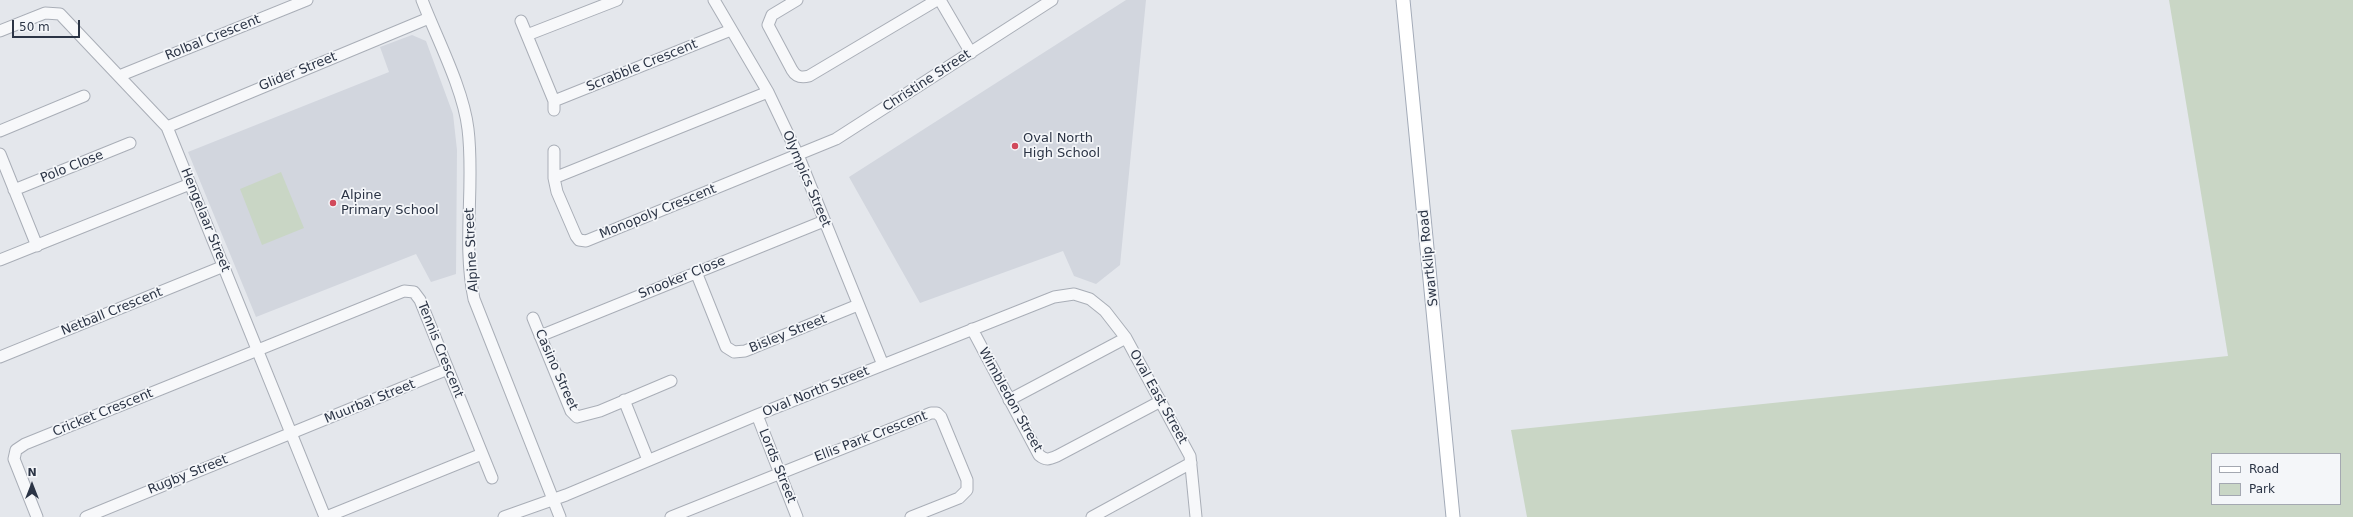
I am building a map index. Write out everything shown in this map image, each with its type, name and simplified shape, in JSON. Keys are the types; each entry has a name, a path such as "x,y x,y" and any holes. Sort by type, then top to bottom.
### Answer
{"main road":[{"name":"Swartklip Road","path":"1403,0 1454,517"}],"street":[{"name":"Rolbal Crescent","path":"119,76 307,0"},
{"name":"Alpine Street","path":"422,0 462,102 467,122 470,157 470,267 474,299 560,517"},
{"path":"527,35 616,0"},
{"name":"Olympics Street","path":"714,0 768,92 798,155 883,365"},
{"path":"797,0 772,16 768,25 795,75 801,77 809,76 938,0 971,52"},
{"name":"Christine Street","path":"798,155 836,139 1052,0"},
{"name":"Hengelaar Street","path":"0,31 45,13 60,14 167,127 325,517"},
{"name":"Glider Street","path":"167,127 429,18"},
{"name":"Scrabble Crescent","path":"521,21 554,106 731,30"},
{"path":"554,178 768,92"},
{"path":"0,131 84,96"},
{"name":"Polo Close","path":"14,190 130,143"},
{"name":"Monopoly Crescent","path":"554,151 554,178 557,192 576,236 579,240 586,241 798,155"},
{"path":"0,154 37,246"},
{"path":"0,260 190,184"},
{"name":"Snooker Close","path":"540,336 824,221"},
{"name":"Netball Crescent","path":"0,357 224,266"},
{"name":"Bisley Street","path":"696,272 726,347 734,352 745,351 858,305"},
{"name":"Tennis Crescent","path":"257,349 404,291 414,292 420,300 492,478"},
{"name":"Oval North Street","path":"504,517 566,495 757,415 1059,295 1074,294 1082,296"},
{"name":"Oval East Street","path":"1082,296 1096,303 1105,311 1126,338 1184,444 1192,463 1196,517"},
{"name":"Casino Street","path":"533,318 574,415 586,416 671,381"},
{"name":"Wimbledon Street","path":"972,329 1039,455 1048,459 1161,401"},
{"path":"1010,400 1126,338"},
{"name":"Cricket Crescent","path":"37,517 14,459 16,450 25,444 257,349"},
{"name":"Muurbal Street","path":"291,434 448,369"},
{"path":"624,400 648,460"},
{"name":"Ellis Park Crescent","path":"779,472 930,413 937,413 941,417 967,480 967,490 959,498 911,517"},
{"name":"Lords Street","path":"757,415 798,517"},
{"name":"Rugby Street","path":"86,517 291,434"},
{"path":"325,517 482,454"},
{"path":"1092,517 1192,463"},
{"path":"671,517 779,472"}],"shaded area":[{"name":"Oval North High School","path":"1126,0 1146,0 1120,265 1096,284 1074,276 1063,251 920,303 849,177"},
{"name":"Alpine Primary School","path":"412,35 426,41 453,114 457,150 456,274 431,282 416,254 256,317 188,152 389,72 380,47"}],"green space":[{"path":"2169,0 2353,0 2353,517 1527,517 1511,430 2228,356"},
{"path":"281,172 304,228 262,245 240,189"}],"place":[{"name":"Oval North High School","path":"1015,146"},
{"name":"Alpine Primary School","path":"333,203"}]}
